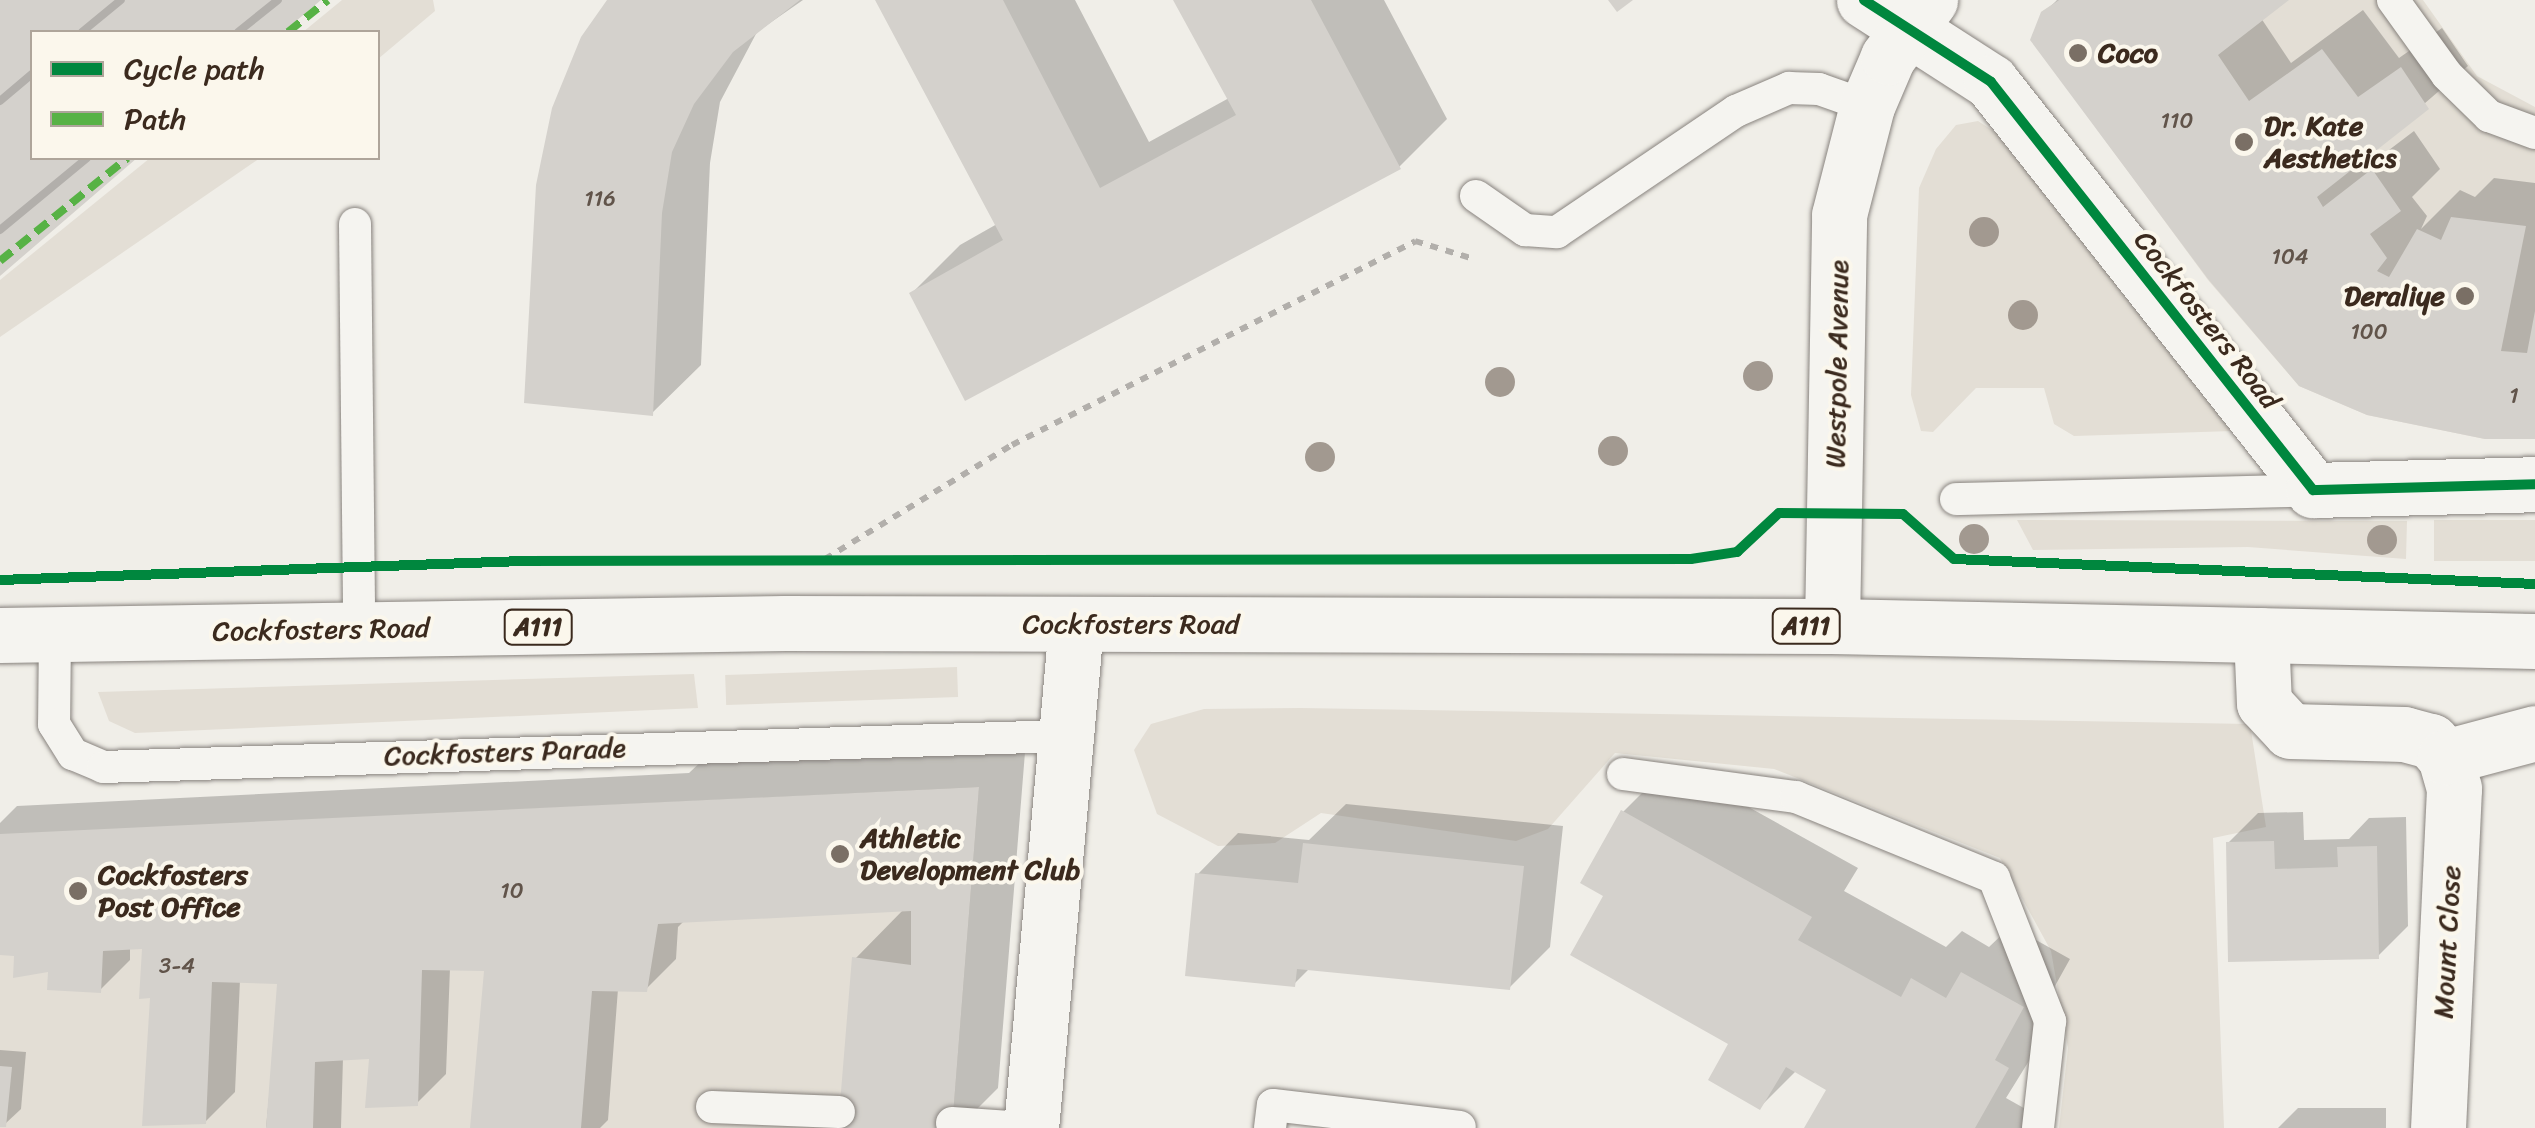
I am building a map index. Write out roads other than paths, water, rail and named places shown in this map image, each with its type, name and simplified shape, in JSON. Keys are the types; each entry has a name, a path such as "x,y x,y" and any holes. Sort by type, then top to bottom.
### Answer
{"street":[{"name":"Westpole Avenue","path":"1832,626 1838,215 1867,106 1901,9"},
{"name":"Cockfosters Road","path":"1901,9 1991,82 2313,490"},
{"path":"2313,490 2535,484"},
{"name":"Cockfosters Road","path":"0,635 1076,624 1832,626 2535,641"},
{"path":"1028,1128 1076,624"},
{"path":"2262,635 2264,702 2290,732 2404,734 2431,741 2445,757 2535,733"},
{"name":"Mount Close","path":"2438,1128 2454,789 2445,757"}],"lane":[{"path":"2393,0 2448,75 2489,116 2535,133"},
{"path":"1476,196 1526,230 1557,232 1584,220 1736,111 1789,88 1819,88 1867,106"},
{"path":"355,224 359,630"},
{"path":"1956,498 2313,490"},
{"name":"Cockfosters Parade","path":"55,634 54,724 73,754 103,768 1065,736"},
{"path":"1623,774 1796,797 1994,878 2050,1020 2038,1128"},
{"path":"1270,1128 1273,1106 1460,1127"},
{"path":"712,1107 840,1112"},
{"path":"952,1122 1028,1128"}],"railway":[{"path":"84,30 121,0"},
{"path":"240,30 278,0"},
{"path":"0,101 30,76"},
{"path":"0,230 85,160"}],"place":[{"name":"Coco","path":"2078,53"},
{"name":"Dr. Kate Aesthetics","path":"2244,142"},
{"name":"Deraliye","path":"2465,296"},
{"name":"Athletic Development Club","path":"840,854"},
{"name":"Cockfosters Post Office","path":"78,891"}]}
